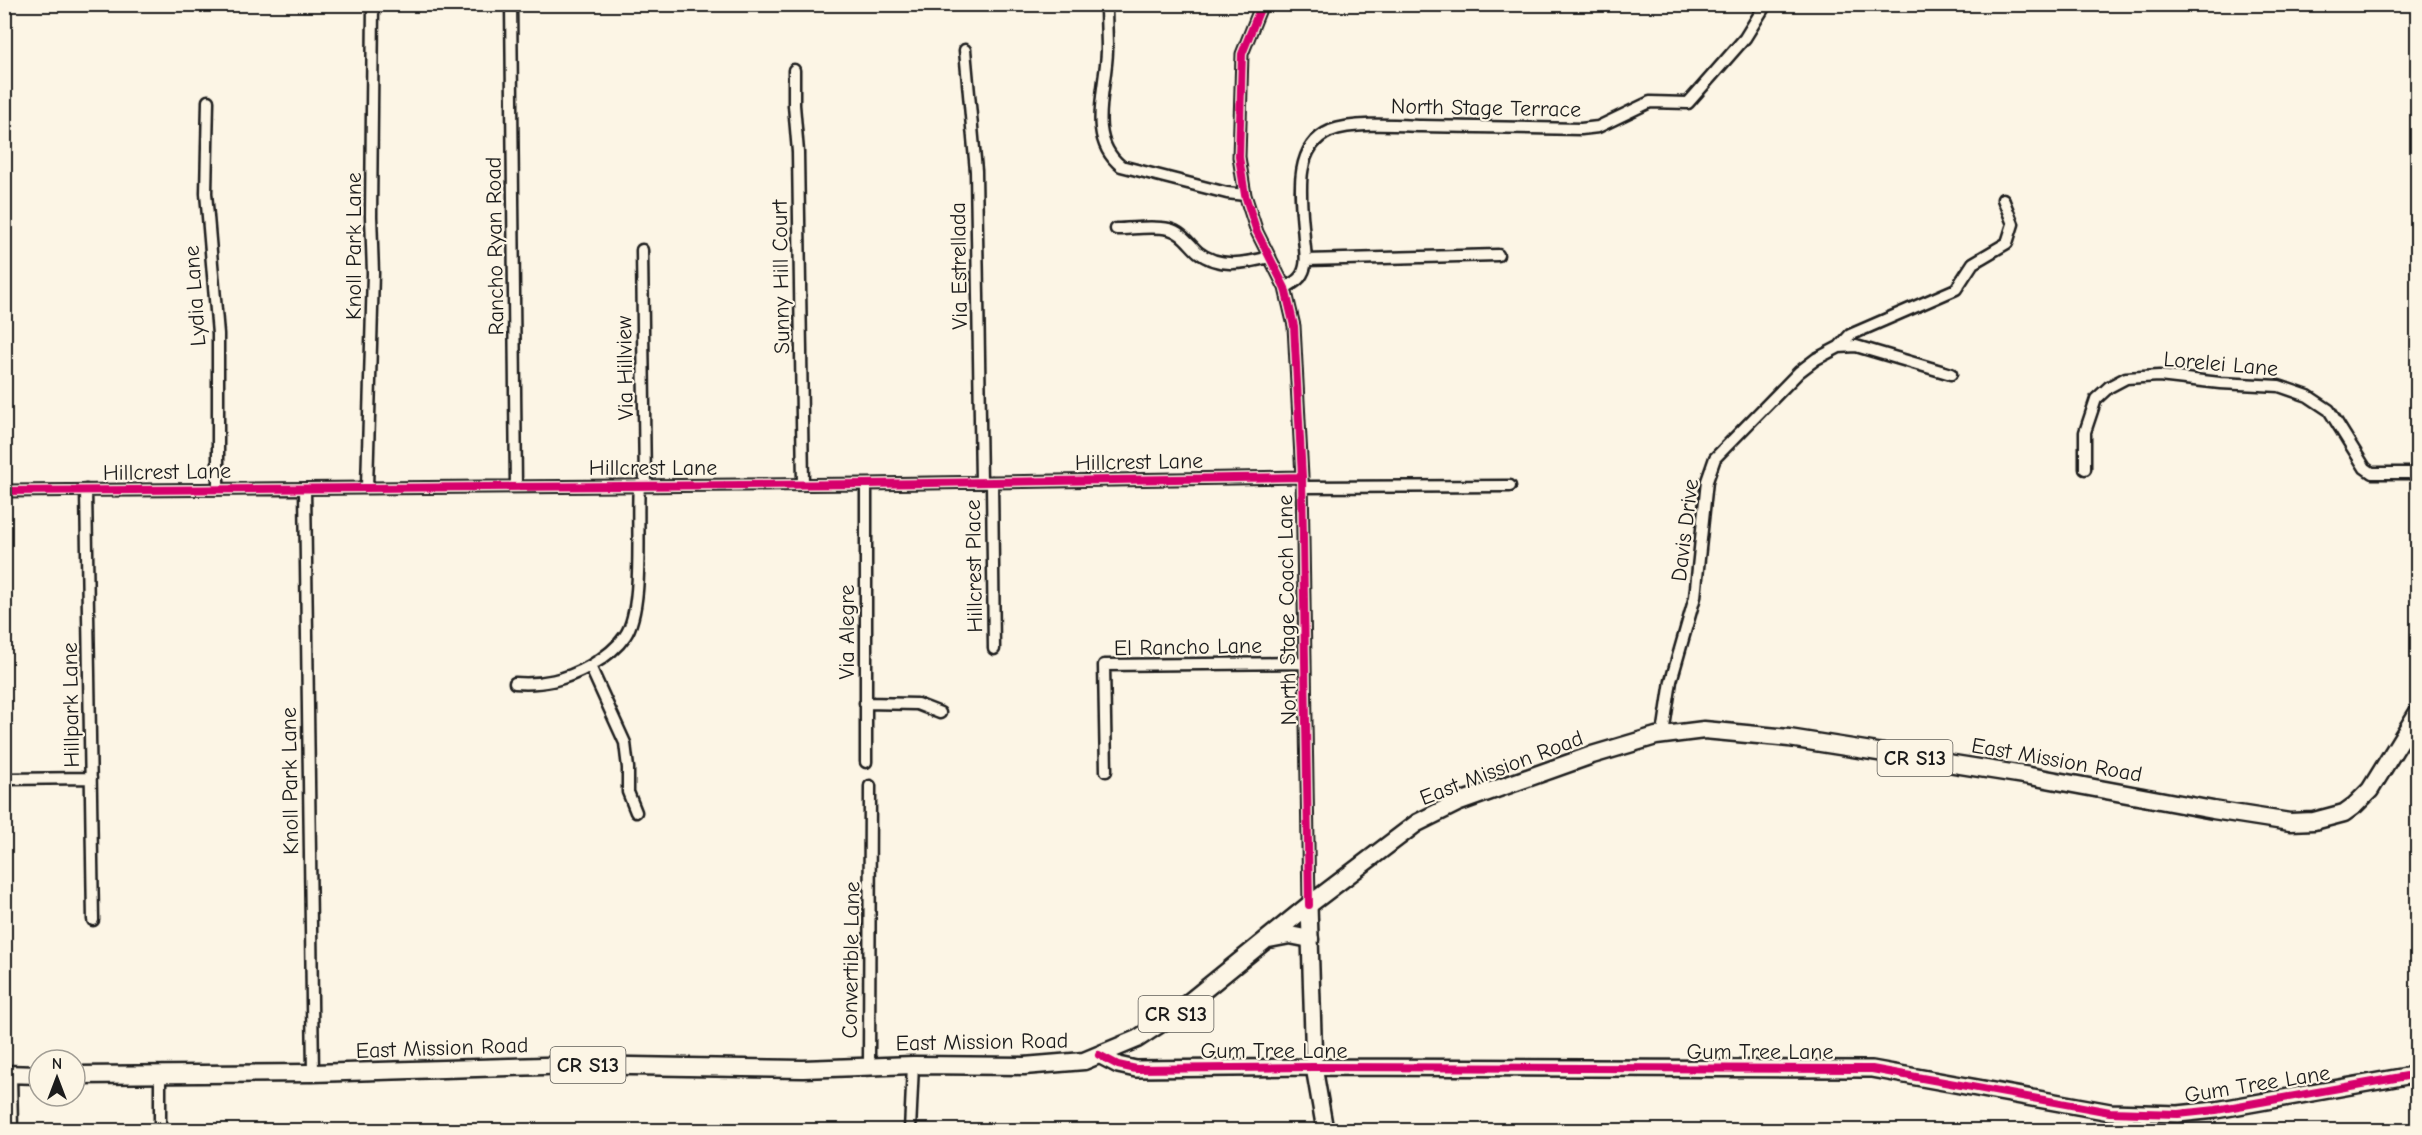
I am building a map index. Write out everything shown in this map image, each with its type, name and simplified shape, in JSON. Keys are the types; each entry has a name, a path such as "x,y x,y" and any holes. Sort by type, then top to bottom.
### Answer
{"main road":[{"name":"East Mission Road","path":"87,1075 313,1073 577,1065 685,1068 1024,1066 1084,1061 1137,1039 1172,1017 1309,905 1417,823 1457,803 1592,755 1663,734 1714,731 1789,738 2030,776 2290,822 2322,819 2344,813 2355,805 2370,790 2418,712"},
{"path":"1268,939 1290,935 1310,939"},
{"path":"8,1074 27,1075"}],"street":[{"name":"Knoll Park Lane","path":"367,488 374,273 373,4"},
{"name":"Rancho Ryan Road","path":"511,4 516,487"},
{"path":"1106,4 1107,52 1100,116 1101,136 1111,158 1121,166 1227,193 1245,195"},
{"name":"North Stage Coach Lane","path":"1262,4 1242,54 1239,157 1245,195 1257,232 1285,288 1294,326 1302,482 1314,1067 1326,1131"},
{"name":"North Stage Terrace","path":"1306,260 1302,212 1302,166 1306,156 1320,138 1331,131 1369,125 1581,129 1598,127 1650,102 1688,103 1745,38 1766,4"},
{"name":"Via Estrellada","path":"965,50 975,171 986,482"},
{"name":"Sunny Hill Court","path":"794,70 798,152 802,484"},
{"name":"Lydia Lane","path":"208,101 206,193 218,334 218,489"},
{"name":"Davis Drive","path":"1663,734 1671,681 1695,597 1707,481 1715,459 1799,372 1816,359 1839,347 1850,335 1956,289 1973,264 2007,243 2013,224 2003,200"},
{"path":"1116,229 1169,229 1184,237 1212,262 1229,264 1270,257"},
{"name":"Via Hillview","path":"515,683 539,685 574,675 601,659 626,635 636,604 642,485 642,250"},
{"path":"1285,288 1298,281 1303,273 1306,260 1498,255"},
{"path":"1839,347 1856,346 1951,374"},
{"name":"Lorelei Lane","path":"2085,469 2085,432 2096,399 2109,387 2126,378 2159,376 2220,383 2279,386 2308,396 2329,410 2365,468 2373,473 2418,473"},
{"name":"Hillcrest Lane","path":"4,491 986,482 1302,482 1510,486"},
{"name":"Hillcrest Place","path":"986,482 994,649"},
{"name":"Via Alegre","path":"866,484 865,703 917,704 940,714"},
{"name":"Knoll Park Lane","path":"305,489 313,1073"},
{"name":"Hillpark Lane","path":"86,490 93,920"},
{"name":"El Rancho Lane","path":"1106,771 1104,665 1304,663"},
{"path":"590,666 625,743 628,792 636,812"},
{"path":"865,703 866,762"},
{"path":"4,779 91,778"},
{"name":"Convertible Lane","path":"869,1067 870,786"},
{"name":"Gum Tree Lane","path":"1099,1055 1118,1065 1136,1069 1314,1067 1872,1069 2110,1112 2178,1114 2216,1110 2418,1074"},
{"path":"910,1131 913,1065"},
{"path":"8,1074 12,1131"},
{"path":"160,1075 160,1131"},
{"path":"2127,1131 2128,1113"},
{"path":"2146,1113 2146,1131"}],"cycle path":[{"path":"1262,4 1242,54 1239,157 1245,195 1257,232 1285,288 1294,326 1302,477 1309,905"},
{"path":"4,491 866,484 1302,477"},
{"path":"1099,1055 1118,1065 1136,1069 1314,1067 1872,1069 2110,1112 2178,1114 2216,1110 2418,1074"}]}
